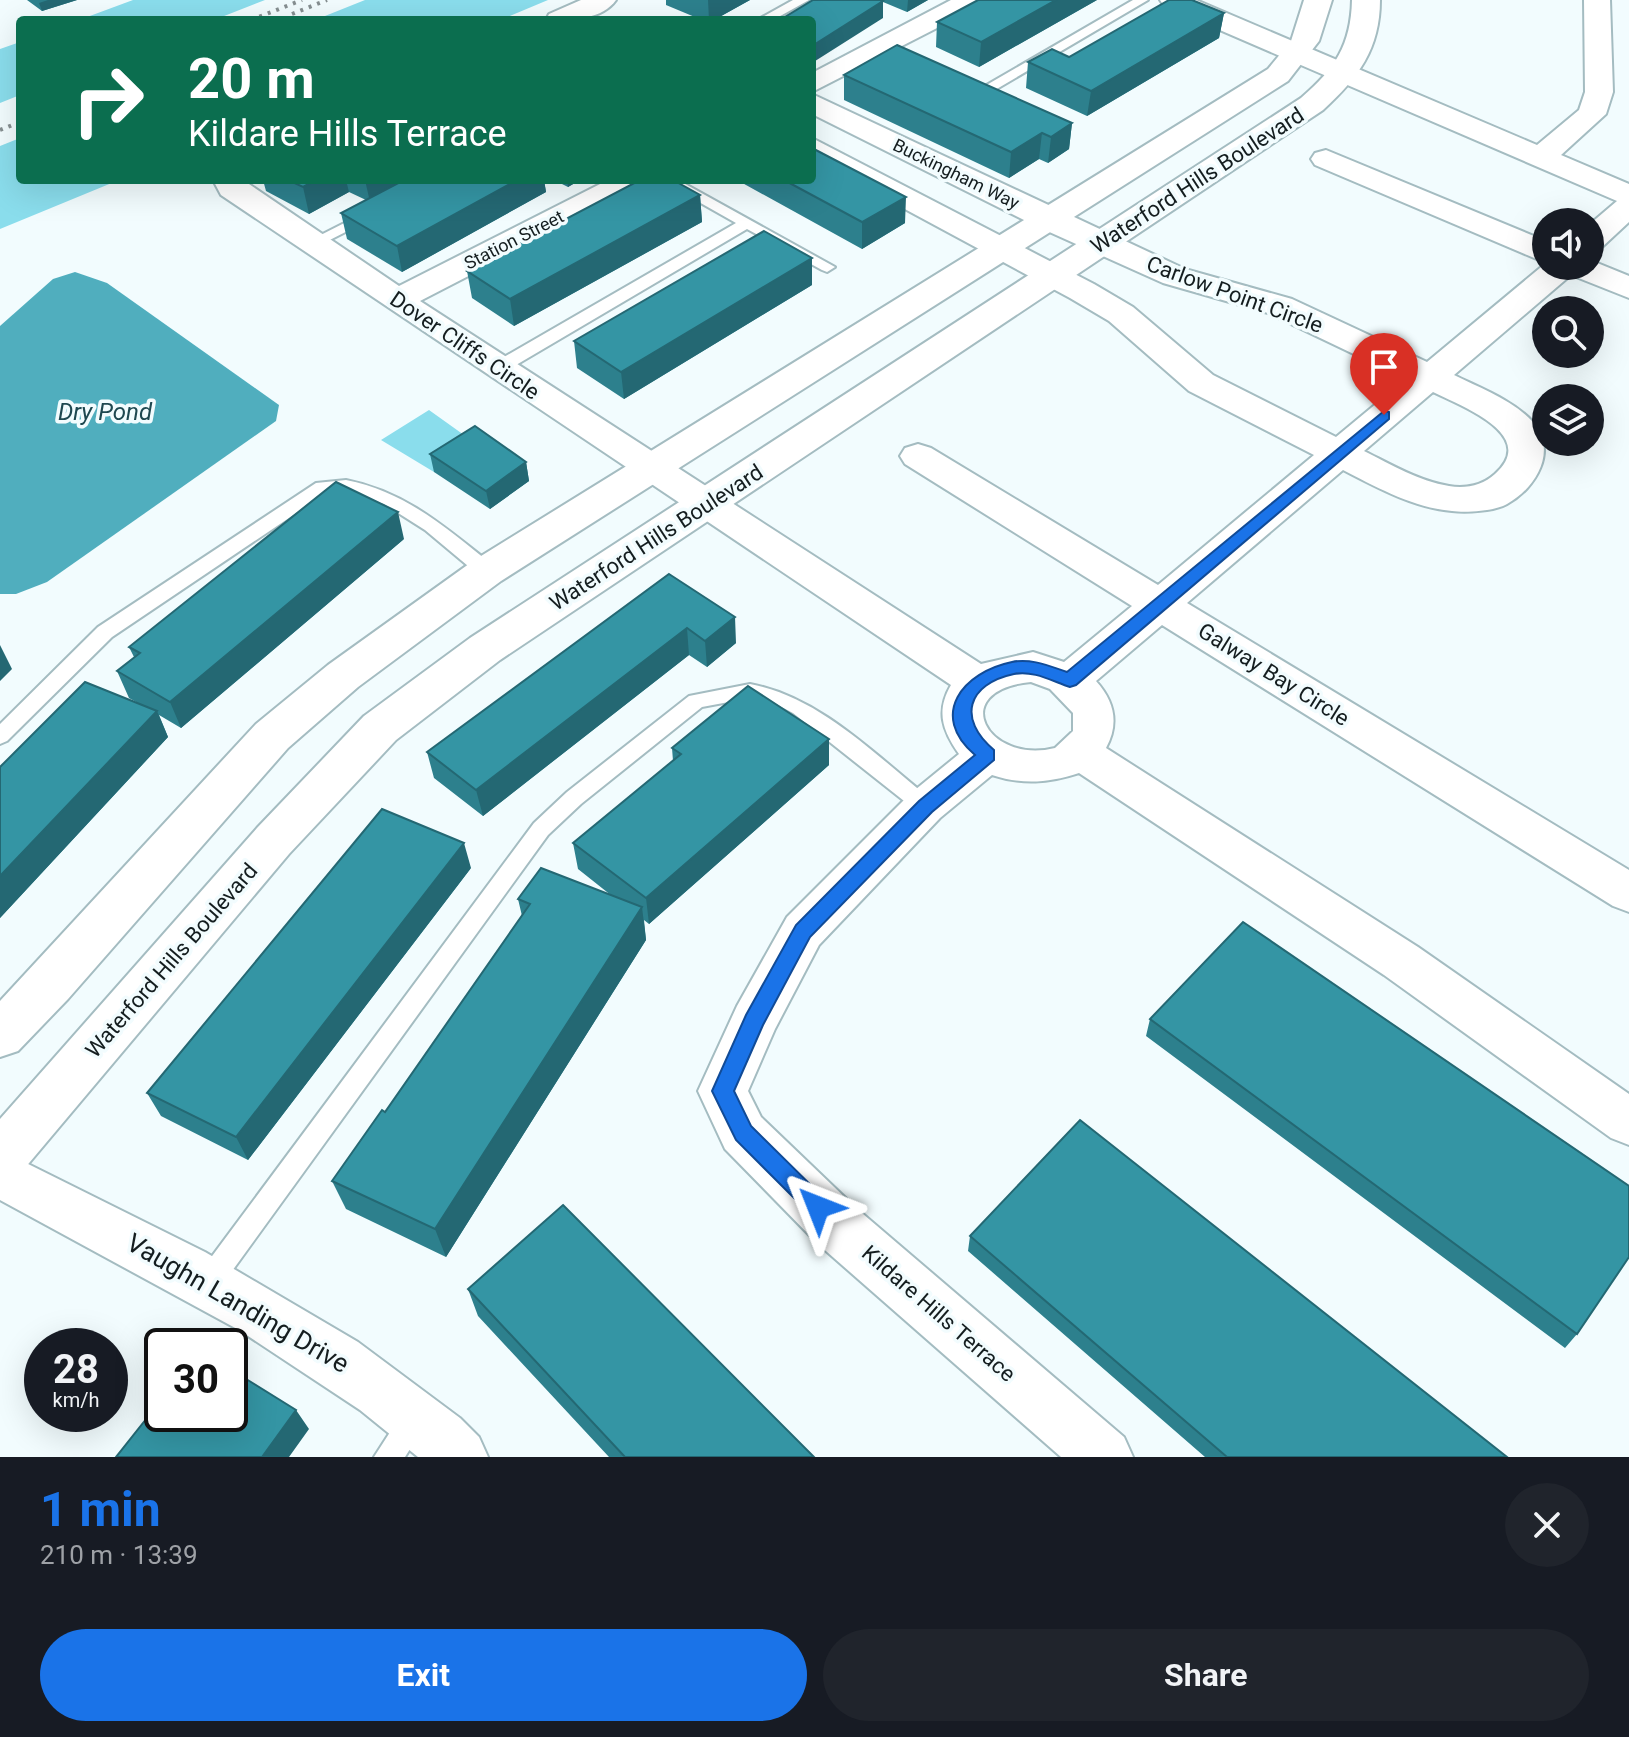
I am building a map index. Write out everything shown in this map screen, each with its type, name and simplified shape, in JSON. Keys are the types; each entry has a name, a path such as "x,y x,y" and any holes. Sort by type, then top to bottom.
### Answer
{"street":[{"path":"568,16 603,0"},
{"path":"816,82 886,52 971,0"},
{"path":"1173,0 1629,195"},
{"name":"Waterford Hills Boulevard","path":"0,1035 272,736 343,676 487,571 1278,75 1298,54 1314,28 1318,0"},
{"name":"Waterford Hills Boulevard","path":"0,1158 273,841 380,728 485,649 1312,104 1345,75 1359,53 1367,26 1366,0"},
{"path":"1539,158 1592,114 1599,92 1597,0"},
{"name":"Buckingham Way","path":"816,105 1101,243"},
{"name":"Buckingham Way","path":"816,149 1004,247"},
{"path":"1326,159 1532,247"},
{"name":"Dover Cliffs Circle","path":"230,184 232,189 498,368 708,503"},
{"name":"Station Street","path":"397,300 623,184"},
{"path":"1604,228 1629,206"},
{"name":"Carlow Point Circle","path":"1004,247 1121,314 1201,383 1427,495 1477,499 1494,495 1511,483 1528,455 1520,430 1494,409 1338,331 1280,306 1174,276 1101,243"},
{"path":"1604,277 1629,288"},
{"path":"1070,680 1163,605 1545,280"},
{"name":"Galway Bay Circle","path":"918,456 1629,893"},
{"path":"708,503 977,682"},
{"path":"1033,667 1070,680 1084,692 1094,707 1096,723 1092,738 1081,753 1048,767 1006,764 987,755 972,742 963,725 962,709 967,693 977,682 1013,668 1033,667"},
{"path":"1081,753 1401,961 1629,1122"},
{"name":"Kildare Hills Terrace","path":"987,755 925,806 803,931 754,1021 723,1091 743,1133 837,1226 1104,1457"},
{"name":"Vaughn Landing Drive","path":"0,1174 210,1280 358,1373 403,1436 459,1457"}],"lane":[{"path":"771,16 803,0"},
{"path":"978,94 1142,0"},
{"path":"964,88 992,101"},
{"path":"674,184 827,267"},
{"path":"313,243 383,208"},
{"path":"498,368 745,224"},
{"path":"0,736 105,632 322,487 346,484 369,488 393,499 487,571"},
{"path":"210,1280 541,829 574,798 696,701 750,691 776,696 800,708 925,806"}],"shaded area":[{"path":"133,0 265,0 224,16 90,16"},
{"path":"365,0 548,0 510,16 325,16"},
{"path":"16,43 16,97 0,103 0,49"},
{"path":"16,140 16,184 109,184 0,229 0,146"},
{"path":"429,410 478,445 434,472 381,440"}],"water":[{"name":"Dry Pond","path":"75,272 107,283 279,405 276,421 47,582 16,594 0,594 0,326 53,279"}],"building":[{"path":"813,0 883,1 816,43 816,16 787,16"},
{"path":"978,0 1056,0 981,42 937,22"},
{"path":"1169,0 1192,0 1224,13 1091,91 1028,62 1052,49 1069,57"},
{"path":"897,45 1072,123 1051,137 1042,133 1011,152 844,75"},
{"path":"816,150 906,197 862,222 791,184 816,184"},
{"path":"396,184 510,184 397,246 341,213"},
{"path":"632,184 680,184 700,195 510,299 467,271"},
{"path":"764,231 812,258 621,372 574,341"},
{"path":"475,426 526,462 486,491 430,454"},
{"path":"336,482 398,512 170,702 117,671 140,653 129,647"},
{"path":"669,574 735,617 705,641 687,628 476,790 427,752"},
{"path":"85,682 157,711 0,876 0,767"},
{"path":"748,686 829,739 646,898 573,843 681,754 672,748"},
{"path":"382,809 464,843 236,1137 147,1093"},
{"path":"541,868 642,907 435,1229 332,1181 382,1110 385,1112 530,904 518,899"},
{"path":"1243,922 1629,1186 1629,1257 1577,1334 1150,1019"},
{"path":"1080,1120 1507,1457 1227,1457 970,1236"},
{"path":"563,1205 814,1457 625,1457 468,1289"},
{"path":"248,1380 296,1410 262,1457 116,1457 144,1422 144,1432 248,1432"}],"railway":[{"path":"261,16 302,0"},
{"path":"292,14 327,0"},
{"path":"0,130 16,124"}],"route":[{"path":"818,1207 743,1133 723,1091 754,1021 803,931 925,806 987,755 972,742 963,725 962,709 967,693 977,682 995,672 1013,668 1033,667 1070,680 1163,605 1384,415"}]}
